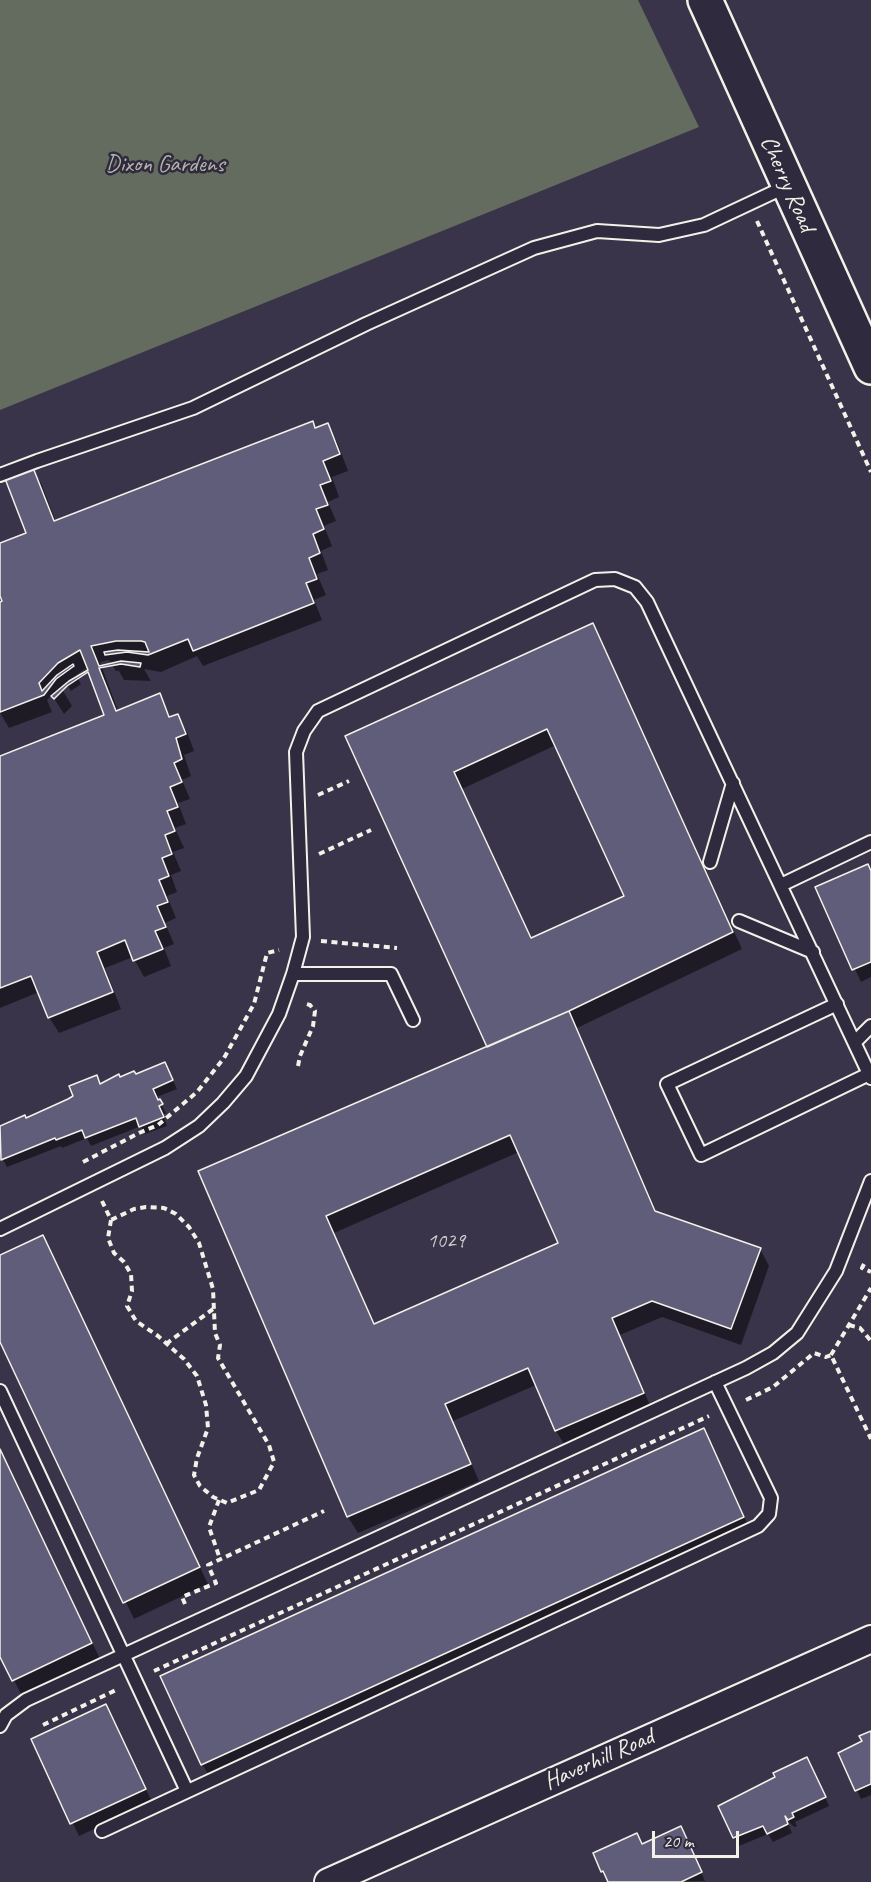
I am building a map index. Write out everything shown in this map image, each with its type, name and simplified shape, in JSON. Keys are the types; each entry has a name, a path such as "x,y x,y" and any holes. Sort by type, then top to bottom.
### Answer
{"main road":[{"name":"Cherry Road","path":"705,0 871,367"}],"street":[{"name":"Haverhill Road","path":"328,1882 871,1639"}],"lane":[{"path":"0,475 194,408 366,324 534,248 597,231 659,235 704,225 788,186"},
{"path":"0,1229 165,1148 199,1126 246,1076 279,1014 303,937 296,752 304,730 318,711 595,580 615,579 635,587 647,602 813,952 855,1042 870,1076 700,1155 667,1084 837,1004"},
{"path":"710,862 733,783"},
{"path":"781,885 871,842"},
{"path":"739,921 813,952"},
{"path":"293,974 391,974 413,1020"},
{"path":"855,1042 871,1026"},
{"path":"855,1042 871,1040"},
{"path":"0,1726 6,1715 26,1700 715,1382 773,1353 796,1332 836,1271 870,1187"},
{"path":"102,1831 758,1526 769,1514 771,1498 715,1382"},
{"path":"0,1391 187,1791"}],"path":[{"path":"749,204 871,472"},
{"path":"313,857 371,830"},
{"path":"111,1220 134,1209 164,1208 176,1214 189,1227 199,1243 213,1289 215,1333 220,1345 218,1358 269,1445 274,1462 259,1490 227,1503 213,1497 200,1486 194,1475 197,1458 208,1428 206,1405 197,1376 184,1359 136,1321 127,1306 132,1291 131,1274 124,1262 114,1253 108,1238 111,1220 83,1162 158,1125 197,1092 224,1058 254,1004 267,953 320,941 397,948"},
{"path":"865,1260 862,1268 871,1272"},
{"path":"324,1511 208,1565 216,1583 182,1597 204,1647 773,1387 814,1353 826,1357 831,1355 871,1288"},
{"path":"166,1344 213,1309"},
{"path":"849,1324 860,1328 871,1341"},
{"path":"831,1355 871,1439"},
{"path":"219,1500 209,1527 220,1558"}],"green space":[{"name":"Dixon Gardens","path":"0,0 638,0 699,127 0,410"}],"building":[{"path":"313,421 315,428 328,423 340,454 323,461 331,481 320,485 328,505 316,509 324,529 313,534 320,553 309,558 317,579 306,583 314,603 193,651 188,639 148,655 127,652 105,655 104,652 118,650 149,652 145,642 141,641 116,641 91,646 99,666 121,661 141,663 140,667 121,664 99,668 116,711 160,693 169,717 178,714 186,734 176,738 182,759 174,763 182,782 170,787 178,807 167,811 175,831 165,835 172,854 162,858 169,876 159,880 168,902 157,906 166,927 155,931 163,949 133,961 125,940 97,952 113,992 48,1018 31,976 0,988 0,756 104,715 88,672 67,686 54,699 51,696 69,681 88,670 80,650 58,663 39,683 42,691 57,675 73,664 74,666 56,679 44,695 0,712 0,602 2,601 0,596 0,543 26,533 4,476 32,465 54,521"},
{"path":"593,623 733,932 569,1011 487,1047 345,736","holes":["547,729 624,896 531,938 454,772"]},
{"path":"868,864 871,871 871,962 852,970 815,887"},
{"path":"569,1011 655,1211 761,1248 731,1329 652,1301 612,1318 644,1393 555,1431 528,1368 445,1404 471,1464 347,1517 198,1171","holes":["510,1135 558,1243 374,1324 326,1216"]},
{"path":"165,1062 173,1080 153,1089 158,1100 160,1099 163,1104 159,1106 164,1117 139,1127 136,1118 85,1138 82,1130 56,1140 55,1138 1,1160 0,1126 25,1115 26,1118 68,1099 73,1096 69,1086 97,1075 100,1084 119,1074 120,1077 134,1071 136,1074"},
{"path":"43,1235 200,1567 123,1603 0,1342 0,1255"},
{"path":"704,1428 744,1517 201,1765 160,1676"},
{"path":"0,1449 92,1643 12,1681 0,1657"},
{"path":"106,1704 146,1789 70,1824 31,1739"},
{"path":"871,1731 871,1784 855,1791 838,1753 862,1741 859,1736"},
{"path":"807,1757 826,1797 792,1813 794,1817 788,1820 785,1816 788,1824 767,1834 763,1826 733,1838 718,1806 775,1777 773,1773"},
{"path":"681,1826 702,1872 681,1882 608,1882 603,1871 601,1872 593,1853 637,1833 642,1844"}]}
